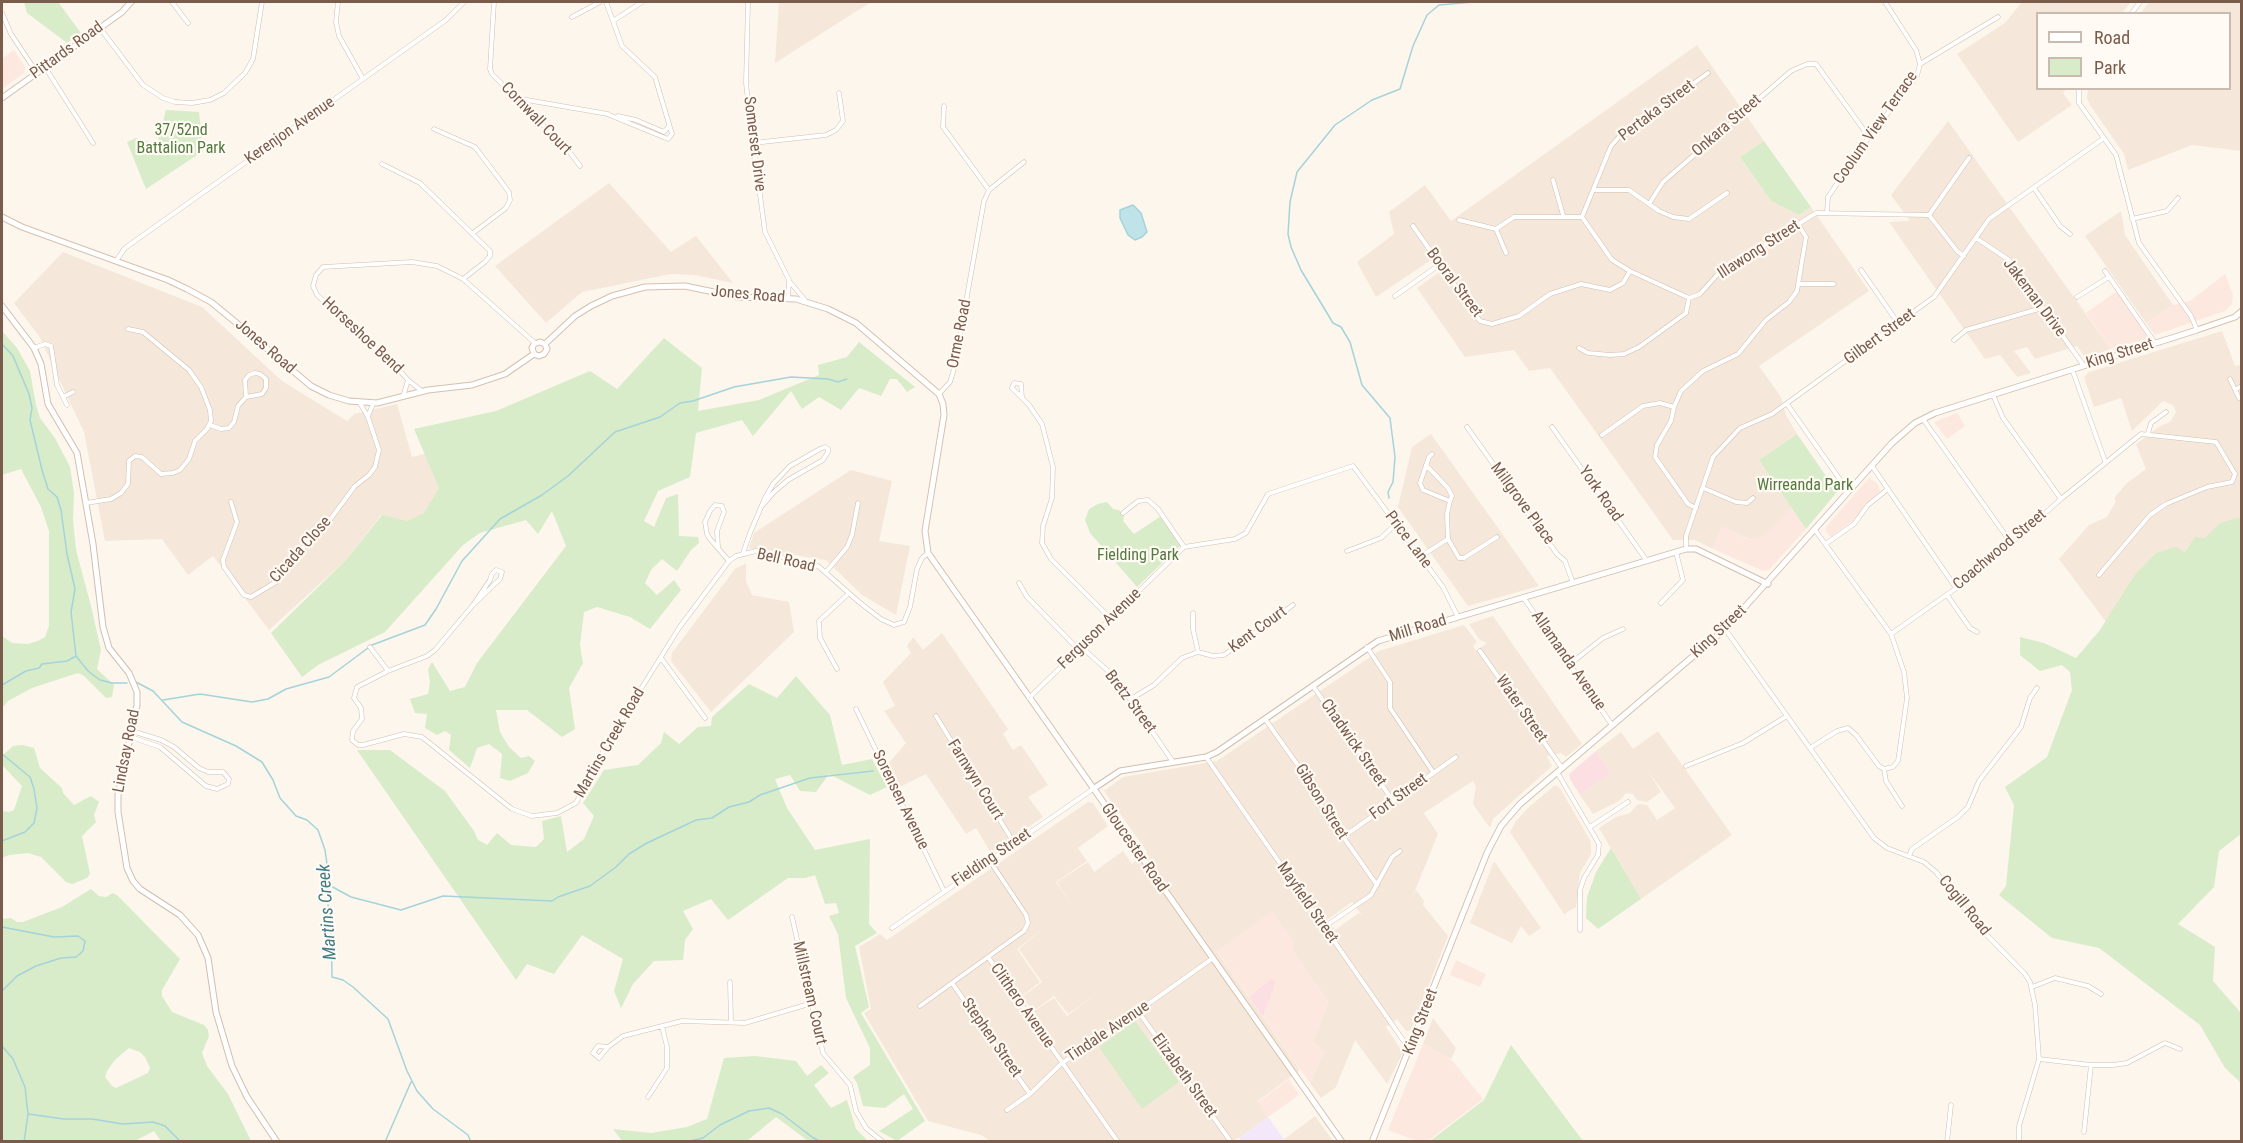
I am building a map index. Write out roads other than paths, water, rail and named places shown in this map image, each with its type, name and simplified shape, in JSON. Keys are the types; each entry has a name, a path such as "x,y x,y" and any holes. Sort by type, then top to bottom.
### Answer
{"main road":[{"name":"Pittards Road","path":"2,98 122,12 131,2"},
{"name":"Jones Road","path":"2,217 22,227 168,280 211,303 311,386 329,395 360,403 373,404 423,392 487,381 505,374 534,354"},
{"name":"Jones Road","path":"545,344 576,316 591,306 612,296 645,287 685,286 738,297 806,301 856,323 939,394"},
{"name":"Lindsay Road","path":"2,306 34,348 41,364 48,404 77,453 103,627 109,648 129,673 137,692 137,705 118,804 129,874 140,889 180,915 198,935 208,958 216,1012 234,1074 277,1142"},
{"name":"King Street","path":"1372,1142 1495,836 1520,804 1725,629 1768,584 1892,443 1922,418 2197,330 2235,317 2241,311"},
{"path":"535,343 545,344 547,349 544,354 539,356 534,354 532,348 535,343"},
{"path":"928,553 924,531 944,415 939,394"},
{"path":"1686,549 1696,549 1768,584"},
{"name":"Mill Road","path":"1093,789 1120,771 1206,757 1217,752 1378,641 1686,549"},
{"name":"Gloucester Road","path":"928,553 1342,1142"}],"street":[{"path":"172,2 188,23"},
{"path":"100,28 143,85 163,98 175,102 192,103 210,100 224,93 245,73 253,59 262,2"},
{"path":"338,2 336,22 339,36 363,79"},
{"name":"Kerenjon Avenue","path":"116,261 125,248 446,20 464,2"},
{"name":"Cornwall Court","path":"494,2 490,69 496,79 519,99 568,150 580,166"},
{"path":"573,17 580,10 600,2"},
{"path":"606,2 622,46 655,77 672,134 668,139 607,114"},
{"path":"613,21 642,2"},
{"name":"Somerset Drive","path":"748,2 746,83 765,232 789,280 799,296 806,301"},
{"name":"Coolum View Terrace","path":"1827,212 1828,197 1869,137 1917,76 1920,64 1916,50 1886,2"},
{"path":"2,13 11,34 37,73"},
{"path":"1920,64 1998,16"},
{"name":"Onkara Street","path":"1649,204 1663,182 1791,71 1808,64 1816,64 1869,137"},
{"path":"45,67 93,143"},
{"name":"Pertaka Street","path":"1582,217 1611,146 1708,73"},
{"path":"2079,90 2079,103 2116,155 2139,243 2191,316 2197,330"},
{"path":"753,143 826,135 836,130 843,121 839,93"},
{"path":"519,99 636,120 664,132 668,129 668,123"},
{"path":"944,106 943,127 989,190 1024,162"},
{"path":"434,129 475,147 509,192 510,200 506,208 472,233"},
{"name":"Gilbert Street","path":"1686,549 1686,537 1713,457 1740,428 1772,414 1787,404 1934,297 1989,219 2104,138"},
{"path":"1929,216 1969,158"},
{"path":"382,164 420,183 490,250 490,256 463,279"},
{"path":"1553,180 1563,215"},
{"path":"2034,188 2061,226 2070,234"},
{"name":"Orme Road","path":"939,394 950,382 954,369 984,201 989,190"},
{"path":"1593,190 1629,190 1672,218 1689,219 1727,193"},
{"path":"2132,219 2167,211 2178,198"},
{"path":"1827,212 1854,215 1929,216"},
{"name":"Illawong Street","path":"1579,348 1588,352 1610,355 1631,350 1686,313 1689,298 1700,294 1717,275 1816,213 1827,212"},
{"path":"1459,220 1496,229 1514,217 1563,215 1582,217 1612,260 1630,271 1689,298"},
{"path":"1929,216 1957,251 1964,256"},
{"path":"1696,508 1688,504 1655,457 1657,445 1671,421 1681,391 1702,371 1738,354 1766,320 1789,302 1797,291 1806,237 1798,224"},
{"name":"Booral Street","path":"1413,226 1480,321 1492,324 1519,316 1550,294 1581,284 1610,290 1623,283 1630,271"},
{"path":"1496,229 1506,253"},
{"name":"Jakeman Drive","path":"1976,238 2009,260 2084,366"},
{"name":"Horseshoe Bend","path":"402,397 408,380 317,294 313,286 316,275 323,267 412,262 437,266 463,279 535,343"},
{"path":"1395,296 1439,265"},
{"path":"1861,270 1898,323"},
{"path":"2105,271 2155,343"},
{"path":"2077,297 2110,277"},
{"name":"Somerset Drive","path":"788,299 789,280"},
{"path":"1799,284 1834,284"},
{"path":"1954,340 1966,330 2042,308"},
{"path":"86,503 111,499 121,493 128,484 129,461 135,456 142,457 161,474 180,470 189,459 195,441 210,425 210,410 201,387 189,370 143,332 128,329"},
{"path":"34,348 47,344 53,349 57,385 67,405"},
{"path":"2072,369 2105,461"},
{"path":"210,425 221,429 229,428 234,422 238,406 246,397 258,395 264,391 267,383 260,374 247,377 244,383 246,397"},
{"path":"2230,379 2239,398"},
{"path":"408,380 423,392"},
{"path":"2236,389 2241,386"},
{"path":"63,397 73,392"},
{"path":"1992,394 2004,418 2061,499"},
{"path":"1022,398 1042,424 1053,467 1052,498 1043,526 1042,543 1051,558 1110,618"},
{"path":"360,403 368,417"},
{"path":"1602,435 1643,406 1660,403 1674,407"},
{"path":"368,417 373,404"},
{"path":"1787,404 1849,492"},
{"path":"2099,575 2151,515 2166,504 2207,487 2232,482 2235,474 2216,442 2148,434 2151,423 2166,412"},
{"name":"Cicada Close","path":"231,502 237,522 223,560 224,567 244,595 251,597 276,582 302,549 329,521 355,486 369,476 375,467 379,450 368,417"},
{"path":"1922,418 2011,543"},
{"name":"Millgrove Place","path":"1467,427 1568,566 1573,583"},
{"name":"York Road","path":"1552,427 1647,561"},
{"name":"Coachwood Street","path":"1891,634 1979,572 2105,461 2141,434 2148,434"},
{"path":"743,554 761,507 782,472 820,448 828,449 823,460 788,480 761,507"},
{"path":"1432,454 1420,483 1423,490 1450,501"},
{"path":"1426,465 1448,488 1452,496 1447,514 1448,539 1459,558 1464,558 1497,537"},
{"name":"Price Lane","path":"1184,547 1235,539 1246,533 1268,494 1353,466 1443,587 1458,617"},
{"path":"1872,466 1956,588"},
{"path":"1703,488 1736,502 1748,503 1753,498"},
{"path":"1827,543 1854,524 1868,505 1888,489"},
{"path":"1123,513 1138,501 1148,500 1158,509 1184,547"},
{"path":"826,572 847,547 852,535 858,503"},
{"path":"718,548 717,531 724,512 722,506 716,505 705,522 707,534 718,548 729,561"},
{"path":"1347,551 1381,538 1396,524"},
{"path":"1815,530 1827,543 1891,634 1904,672 1907,698 1898,760 1893,767 1884,769"},
{"path":"1421,556 1448,539"},
{"name":"Ferguson Avenue","path":"1029,698 1184,547"},
{"name":"Bell Road","path":"661,658 679,628 729,561 743,554 756,552 818,566 848,594 881,619 894,625 904,622 910,608 917,569 922,558 928,553"},
{"path":"1660,603 1683,580 1676,552"},
{"name":"Martins Creek Road","path":"472,605 500,579 502,572 496,570 492,574 472,605 435,650 427,656 388,670 357,687 354,698 362,708 362,719 351,735 355,744 363,745 404,734 422,737 512,809 532,816 557,813 576,803 611,737 661,658"},
{"name":"Bretz Street","path":"1019,583 1027,597 1080,648 1115,677 1173,762"},
{"path":"837,669 820,638 819,621 848,594"},
{"path":"1947,595 1970,628 1977,632"},
{"name":"Allamanda Avenue","path":"1523,597 1612,725"},
{"name":"Kent Court","path":"1198,652 1214,656 1224,655 1293,604"},
{"path":"1131,699 1155,685 1182,658 1198,652 1193,630 1193,613"},
{"path":"1570,664 1603,638 1623,629"},
{"name":"Cogill Road","path":"1725,629 1874,838 1887,848 1924,862 1936,872 1978,926 2025,974 2032,987"},
{"path":"370,647 388,670"},
{"path":"1367,647 1390,682 1390,708 1433,772"},
{"name":"Water Street","path":"1480,651 1559,770 1597,840 1598,855 1584,878 1580,890 1580,930"},
{"path":"661,658 705,718"},
{"name":"Chadwick Street","path":"1313,685 1393,801"},
{"path":"1909,856 1912,849 1959,817 1968,807 1979,781 2021,727 2030,698 2037,688"},
{"name":"Sorensen Avenue","path":"856,709 944,891"},
{"name":"Farnwyn Court","path":"936,716 1014,843"},
{"path":"1686,766 1743,743 1787,716"},
{"name":"Gibson Street","path":"1265,718 1314,788 1323,808 1377,885"},
{"path":"1810,748 1838,731 1848,728 1856,735 1875,762 1884,769 1886,781 1902,806"},
{"path":"131,734 160,740 174,747 207,772 223,772 229,779 228,784 217,789 206,786 160,747 131,734"},
{"name":"Mayfield Street","path":"1206,757 1403,1040 1411,1045"},
{"name":"Fort Street","path":"1343,837 1456,757"},
{"name":"Fielding Street","path":"892,928 1093,789"},
{"path":"1590,827 1628,802"},
{"path":"1324,927 1371,895 1392,857 1400,851"},
{"path":"920,1006 1024,931 1028,923 1026,915 990,861"},
{"name":"Millstream Court","path":"792,917 823,1053 849,1085 856,1111 866,1128 883,1142"},
{"name":"Clithero Avenue","path":"988,957 1118,1142"},
{"name":"Tindale Avenue","path":"1007,1110 1030,1094 1062,1063 1213,958"},
{"path":"2019,1142 2019,1126 2039,1059 2032,987 2055,978 2088,986 2101,994"},
{"path":"730,982 731,1022"},
{"name":"Stephen Street","path":"952,983 1030,1094"},
{"path":"608,1047 624,1036 682,1021 745,1023 812,1003"},
{"name":"Elizabeth Street","path":"1138,1011 1231,1142"},
{"path":"648,1097 667,1068 667,1047 662,1026"},
{"path":"2039,1059 2091,1065 2127,1064 2165,1043 2180,1049"},
{"path":"2084,1132 2091,1065"},
{"path":"1947,1142 1951,1105"}],"water":[{"path":"1133,205 1141,213 1147,232 1135,240 1128,235 1120,218 1120,210"}],"waterway":[{"path":"1389,498 1388,492 1393,482 1395,457 1390,418 1362,385 1350,342 1341,327 1333,323 1301,270 1288,234 1290,202 1297,172 1335,125 1372,100 1400,89 1413,46 1427,15 1439,5 1473,2"},
{"name":"Martins Creek","path":"2,344 13,356 29,394 32,408 30,420 42,470 48,489 57,497 61,510 75,589 71,612 76,656 88,671 100,680 127,683"},
{"path":"372,645 425,625 462,561 500,519 542,495 568,476 615,432 660,417 680,403 734,387 791,377 828,379 838,382 847,379"},
{"path":"163,700 200,694 252,702 268,699 286,689 329,677 368,648"},
{"path":"2,685 26,671 39,668 42,664 67,661 76,656"},
{"name":"Martins Creek","path":"136,682 153,691 182,722 236,746 262,762 280,798 296,816 307,820 318,830 325,850 328,871 326,894 331,921 332,977 343,980 353,987 388,1019 407,1071 417,1091 433,1109 468,1135 471,1142"},
{"path":"2,754 30,777 37,808 34,823 25,832 2,841"},
{"path":"329,885 351,897 401,910 443,896 552,901 590,886 616,867 629,854 696,820 712,818 729,807 749,802 760,795 810,778 873,771"},
{"path":"2,927 54,937 78,936 85,941 83,951 76,957 61,958 36,966 17,976 2,991"},
{"path":"2,1046 13,1059 25,1087 28,1114 24,1142"},
{"path":"385,1142 411,1082"},
{"name":"Martins Creek","path":"686,1142 703,1138 720,1125 749,1111 769,1108 782,1114 821,1142"},
{"path":"28,1114 123,1124 153,1122 165,1126 181,1142"}],"park label":[{"name":"37/52nd Battalion Park","path":"181,140"},
{"name":"Wirreanda Park","path":"1805,486"},
{"name":"Fielding Park","path":"1138,556"}]}
